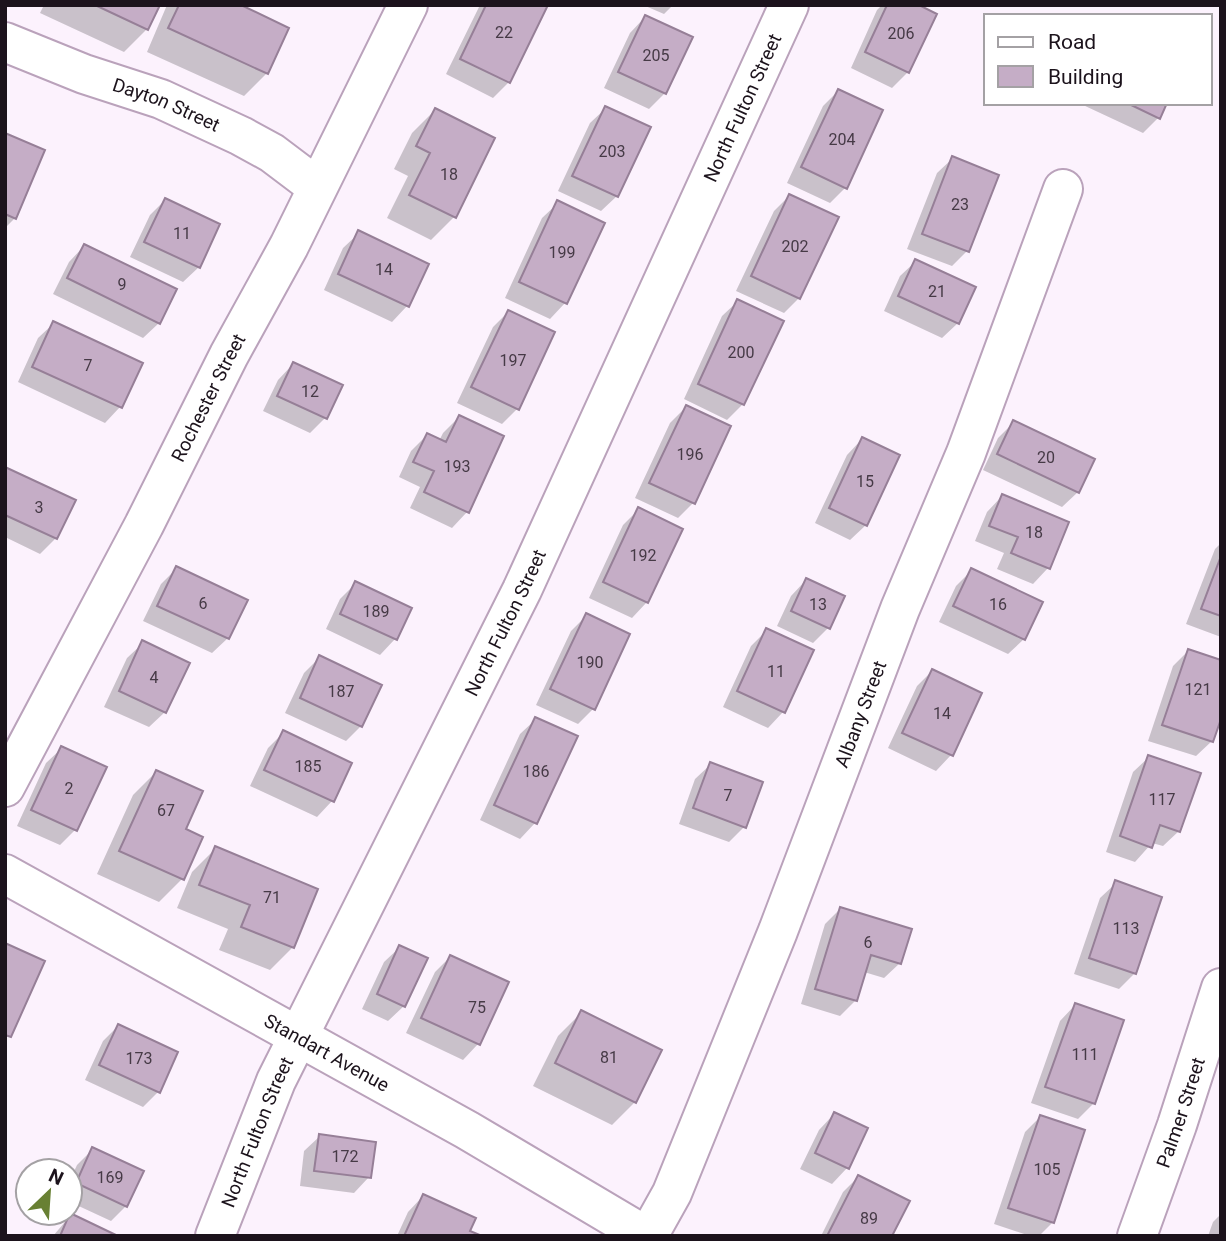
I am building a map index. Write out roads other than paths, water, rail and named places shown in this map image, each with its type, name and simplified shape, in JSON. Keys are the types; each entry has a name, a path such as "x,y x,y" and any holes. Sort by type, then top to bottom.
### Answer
{"street":[{"name":"Rochester Street","path":"5,787 144,525 229,355 289,246 408,5"},
{"name":"North Fulton Street","path":"215,1236 276,1081 522,590 789,5"},
{"name":"Dayton Street","path":"5,42 84,74 160,99 241,136 272,153 317,187"},
{"name":"Albany Street","path":"647,1236 672,1193 778,931 900,609 966,453 1063,189"},
{"name":"Standart Avenue","path":"5,874 467,1130 647,1236"},
{"name":"Palmer Street","path":"1137,1236 1177,1125 1221,988"}]}
